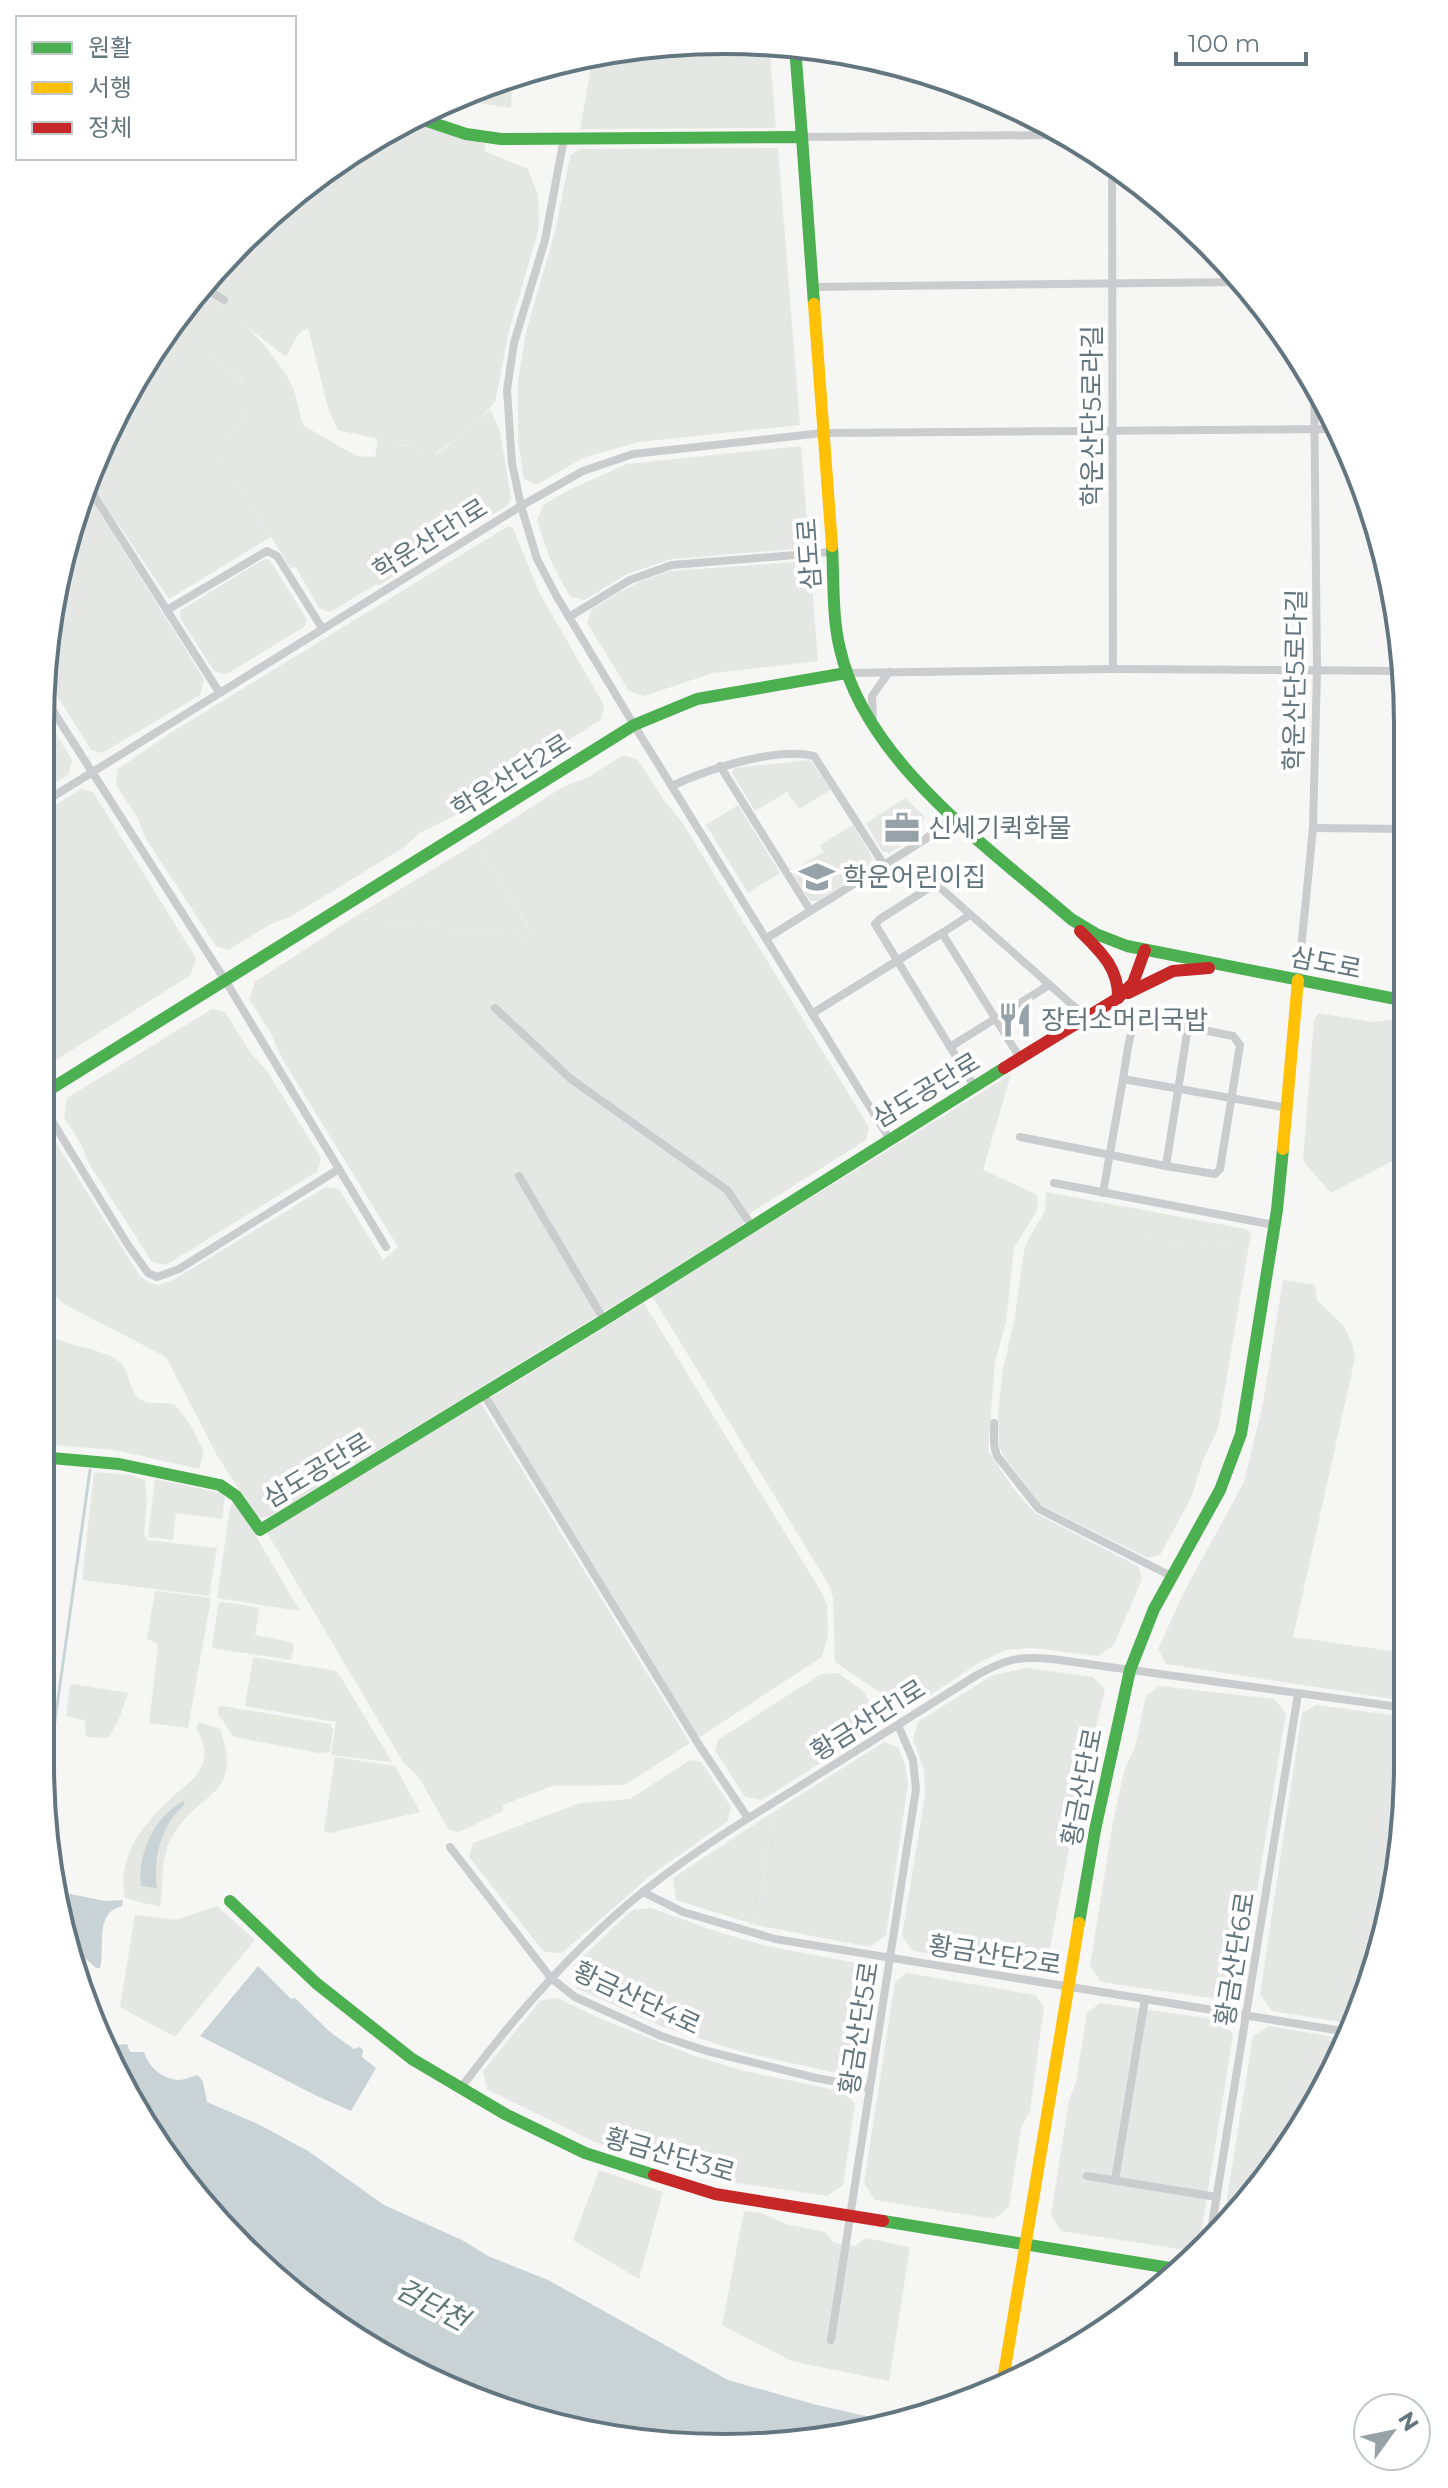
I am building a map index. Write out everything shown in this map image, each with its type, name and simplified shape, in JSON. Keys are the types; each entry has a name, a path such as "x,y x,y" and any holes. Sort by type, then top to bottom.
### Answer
{"street":[{"name":"삼도로","path":"796,58 839,647 855,697 873,729 912,779 951,815 1054,904 1096,934 1145,950 1394,999"},
{"path":"431,122 485,138 1043,135"},
{"path":"564,138 545,240 514,343 506,408 521,506 541,569 889,1138"},
{"name":"학운산단5로라길","path":"1112,178 1113,669"},
{"path":"812,287 1228,282"},
{"path":"212,292 224,300"},
{"name":"학운산단5로다길","path":"1298,980 1313,828 1317,671 1315,409"},
{"name":"학운산단1로","path":"54,796 521,506 583,471 633,454 822,433 1325,429"},
{"path":"95,496 219,692"},
{"path":"167,610 267,551 277,556 322,628"},
{"path":"569,617 630,580 672,565 831,552"},
{"path":"846,673 1113,669 1392,671"},
{"path":"873,729 872,696 889,672"},
{"name":"학운산단2로","path":"54,1087 634,725 697,699 846,673"},
{"path":"54,713 225,980 386,1247"},
{"path":"672,786 720,766 784,756 814,756 884,865"},
{"path":"720,766 810,910"},
{"path":"767,938 933,834 951,815"},
{"path":"1313,828 1394,829"},
{"path":"948,876 875,924 974,1086"},
{"path":"936,884 1087,1018"},
{"path":"1054,904 1112,967 1119,982 1118,998 1173,971 1225,967"},
{"path":"813,1013 970,915"},
{"path":"942,933 1020,1058"},
{"name":"삼도공단로","path":"54,1458 119,1464 220,1485 236,1496 260,1530 604,1320 889,1138 1118,998 1133,983 1145,950"},
{"name":"황금산단로","path":"1004,2372 1095,1830 1130,1670 1154,1609 1220,1490 1241,1434 1274,1225 1288,1108 1298,980"},
{"path":"950,1047 1049,985"},
{"path":"495,1008 571,1079 727,1190 752,1226"},
{"path":"1020,1137 1111,1155 1166,1166 1212,1175 1218,1172 1239,1041 1226,1034 1151,1019 1137,1024 1131,1034 1111,1155 1103,1193"},
{"path":"1166,1166 1188,1027"},
{"path":"1123,1079 1288,1108"},
{"path":"54,1124 128,1245 152,1276 163,1277 179,1269 339,1169"},
{"path":"519,1176 604,1320"},
{"path":"1054,1183 1274,1225"},
{"path":"483,1393 699,1745 748,1818"},
{"path":"994,1423 997,1456 1034,1505 1053,1518 1171,1576"},
{"name":"황금산단1로","path":"460,2089 518,2013 643,1892 748,1818 977,1675 1005,1661 1018,1657 1052,1659 1394,1706"},
{"name":"황금산단6로","path":"1212,2223 1298,1694"},
{"name":"황금산단5로","path":"831,2340 916,1789 913,1760 898,1725"},
{"name":"황금산단4로","path":"450,1847 551,1978 575,1997 683,2043 773,2069 870,2088"},
{"name":"황금산단2로","path":"643,1892 683,1912 748,1932 815,1946 1338,2030"},
{"name":"황금산단3로","path":"230,1901 344,2008 412,2059 460,2089 585,2153 715,2194 1167,2267"},
{"path":"1115,2180 1145,1999"},
{"path":"1087,2176 1217,2197"}],"shaded area":[{"path":"680,55 770,55 776,128 580,129 590,68 593,67"},
{"path":"512,89 511,108 474,103"},
{"path":"425,125 486,144 484,151 528,169 538,195 539,228 509,331 495,402 470,429 434,455 338,430 328,408 308,328 298,334 286,357 220,306 203,307 184,330 244,384 246,423 234,428 215,454 245,494 271,537 169,599 97,490 105,468 123,428 167,352 220,282 282,220 316,192 389,144"},
{"path":"778,148 800,425 639,442 585,457 536,485 524,479 518,441 518,381 526,332 555,232 570,156 579,149"},
{"path":"217,305 238,319 261,341 288,377 303,425 356,456 375,457 378,438 436,455 490,409 500,432 511,498 508,505 378,586 348,535 291,569 245,494 215,454 234,428 246,423 246,413 225,400 244,383 183,330 203,307"},
{"path":"801,446 809,548 672,559 629,573 584,600 571,597 550,559 537,521 543,505 571,489 627,464"},
{"path":"93,502 204,679 200,695 102,753 91,750 55,692 67,593"},
{"path":"508,526 513,528 539,592 604,705 601,720 556,748 533,769 421,832 403,848 290,917 271,924 228,950 216,946 146,839 137,817 116,785 118,769 172,732"},
{"path":"348,534 377,584 330,612 320,609 295,566"},
{"path":"264,559 270,560 307,620 304,627 227,674 214,671 180,618 181,610"},
{"path":"810,561 818,661 713,673 644,696 629,691 587,623 591,610 641,581 671,571"},
{"path":"54,730 72,760 69,774 54,783"},
{"path":"623,755 638,760 682,822 869,1127 866,1140 752,1212 741,1226 610,1308 271,1516 258,1518 218,1457 166,1357 64,1304 54,1295 54,1140 140,1276 149,1283 160,1285 175,1279 326,1187 339,1189 383,1260 398,1247 249,999 255,982 353,918 530,937 533,934 476,843 561,788 589,777"},
{"path":"810,760 831,790 799,809 787,792 755,811 732,773 734,768"},
{"path":"81,789 93,792 196,958 191,975 54,1061 54,806"},
{"path":"905,798 924,816 920,834 889,853 882,851 866,823"},
{"path":"738,805 780,873 748,893 706,825"},
{"path":"853,825 872,857 869,867 818,901 810,901 791,872 824,852 820,845"},
{"path":"476,843 533,935 530,937 353,918"},
{"path":"212,1009 225,1012 250,1052 267,1071 321,1158 318,1171 166,1265 152,1262 88,1162 64,1117 67,1098"},
{"path":"1319,1013 1372,1022 1394,1021 1394,1160 1331,1193 1303,1161 1314,1019"},
{"path":"1011,1074 983,1170 1036,1194 1038,1203 1036,1212 1014,1248 1006,1322 995,1362 988,1451 1013,1488 1035,1513 1139,1567 1142,1579 1114,1645 1098,1656 1032,1648 1006,1650 982,1661 918,1703 901,1707 835,1662 833,1598 829,1585 652,1296"},
{"path":"1046,1192 1078,1198 1076,1223 1149,1234 1151,1239 1147,1258 1153,1260 1165,1246 1213,1241 1248,1251 1218,1429 1203,1460 1191,1498 1160,1555 1148,1558 1041,1505 999,1446 998,1414 1003,1369 1014,1322 1024,1251 1045,1211"},
{"path":"1078,1198 1246,1229 1251,1234 1248,1251 1213,1241 1165,1246 1153,1260 1146,1259 1151,1239 1149,1234 1075,1223"},
{"path":"1283,1280 1315,1285 1317,1300 1343,1325 1355,1358 1293,1637 1394,1651 1394,1699 1166,1664 1158,1649 1184,1592 1244,1482 1263,1403"},
{"path":"644,1303 827,1605 828,1636 822,1657 700,1737 490,1398"},
{"path":"54,1337 116,1359 124,1368 138,1398 151,1403 174,1405 192,1428 204,1453 199,1469 115,1450 54,1445"},
{"path":"481,1403 690,1743 625,1785 552,1786 503,1805 503,1811 459,1832 449,1830 418,1776 403,1762 266,1531"},
{"path":"94,1472 130,1475 145,1480 147,1503 144,1534 148,1540 217,1548 209,1596 82,1580"},
{"path":"155,1479 222,1493 225,1497 222,1519 176,1513 173,1540 148,1537"},
{"path":"233,1502 250,1526 300,1611 217,1598"},
{"path":"155,1591 211,1598 188,1728 149,1723 158,1648 156,1643 147,1639"},
{"path":"218,1604 257,1607 255,1635 291,1642 294,1647 291,1660 212,1648"},
{"path":"253,1657 337,1671 392,1762 331,1755 336,1722 245,1706"},
{"path":"1026,1668 1093,1677 1105,1689 1081,1788 1048,1958 1031,1970 913,1951 902,1936 925,1795 924,1770 913,1739 918,1722 993,1675"},
{"path":"838,1673 863,1691 876,1713 873,1730 762,1800 745,1797 715,1750 718,1740 821,1674"},
{"path":"70,1686 128,1693 108,1738 86,1737 85,1720 66,1716"},
{"path":"1159,1686 1274,1699 1286,1713 1241,1988 1225,2000 1101,1982 1090,1966 1124,1771 1135,1747 1146,1696"},
{"path":"1316,1705 1394,1715 1393,1808 1381,1895 1371,1937 1342,2022 1272,2011 1260,1994 1302,1713"},
{"path":"218,1707 330,1724 333,1729 330,1752 319,1753 234,1737 218,1714"},
{"path":"199,1722 220,1729 226,1752 222,1782 181,1823 171,1839 164,1864 160,1907 125,1898 125,1866 136,1838 155,1814 200,1770 204,1748 196,1728"},
{"path":"884,1742 898,1747 908,1784 886,1935 870,1947 756,1925 773,1812"},
{"path":"335,1757 395,1766 420,1812 330,1833 324,1831"},
{"path":"690,1760 701,1762 731,1807 728,1821 651,1875 562,1953 544,1952 469,1857 473,1843 580,1803 630,1799"},
{"path":"773,1812 756,1925 676,1900 673,1878"},
{"path":"217,1906 255,1940 175,2037 120,2007 135,1915 176,1920"},
{"path":"651,1908 767,1946 867,1965 878,1979 866,2063 850,2076 742,2052 661,2026 576,1988 572,1967 632,1910"},
{"path":"907,1973 1035,1995 1044,2007 1030,2111 1021,2128 1009,2207 994,2219 875,2200 864,2183 895,1982"},
{"path":"557,1998 692,2055 744,2071 845,2092 855,2104 843,2185 827,2196 710,2179 684,2172 594,2142 487,2089 483,2071 540,2001"},
{"path":"1100,2003 1221,2020 1233,2035 1201,2235 1185,2250 1061,2231 1051,2215 1069,2100 1076,2082 1087,2013"},
{"path":"1269,2026 1335,2037 1281,2136 1225,2209 1253,2036"},
{"path":"599,2170 663,2192 639,2279 573,2240"},
{"path":"744,2211 825,2232 834,2243 855,2246 865,2238 910,2247 889,2381 791,2361 722,2325"}],"water":[{"path":"184,1801 160,1843 156,1865 157,1888 141,1886 142,1861 150,1837 164,1816"},
{"path":"67,1893 105,1901 123,1900 122,1906 113,1910 104,1923 100,1968 86,1959 77,1937"},
{"path":"258,1966 330,2032 354,2049 360,2047 362,2057 376,2068 351,2111 200,2036"},
{"name":"검단천","path":"127,2044 130,2052 144,2052 153,2067 167,2078 181,2080 198,2075 203,2082 207,2102 260,2125 308,2151 384,2205 462,2240 488,2256 548,2280 728,2380 871,2417 768,2433 680,2433 637,2428 551,2411 468,2383 428,2365 389,2344 316,2296 250,2238 192,2172 167,2136 116,2045"}],"waterway":[{"path":"54,1728 90,1470"}],"traffic: fast":[{"path":"796,58 802,137"},
{"path":"430,122 466,134 501,139 802,137 814,304"},
{"path":"832,546 837,637 854,690 875,728 902,765 934,799 1071,919 1096,934 1127,946 1394,999"},
{"path":"54,1087 634,725 697,699 846,673"},
{"path":"54,1458 119,1464 220,1485 236,1496 260,1530 604,1320 1004,1068"},
{"path":"1079,1923 1095,1830 1130,1670 1154,1609 1220,1490 1241,1434 1277,1210 1283,1149"},
{"path":"230,1901 316,1983 412,2059 505,2114 585,2153 654,2175"},
{"path":"883,2221 1167,2267"}],"traffic: slow":[{"path":"814,304 832,546"},
{"path":"1283,1149 1298,980"},
{"path":"1004,2372 1079,1923"}],"traffic: jam":[{"path":"1080,931 1112,969 1118,998"},
{"path":"1004,1068 1118,998 1133,983 1145,950"},
{"path":"1128,993 1173,971 1209,968"},
{"path":"654,2175 715,2194 883,2221"}],"place":[{"name":"신세기퀵화물","path":"902,828"},
{"name":"학운어린이집","path":"817,877"},
{"name":"장터소머리국밥","path":"1015,1020"}]}
